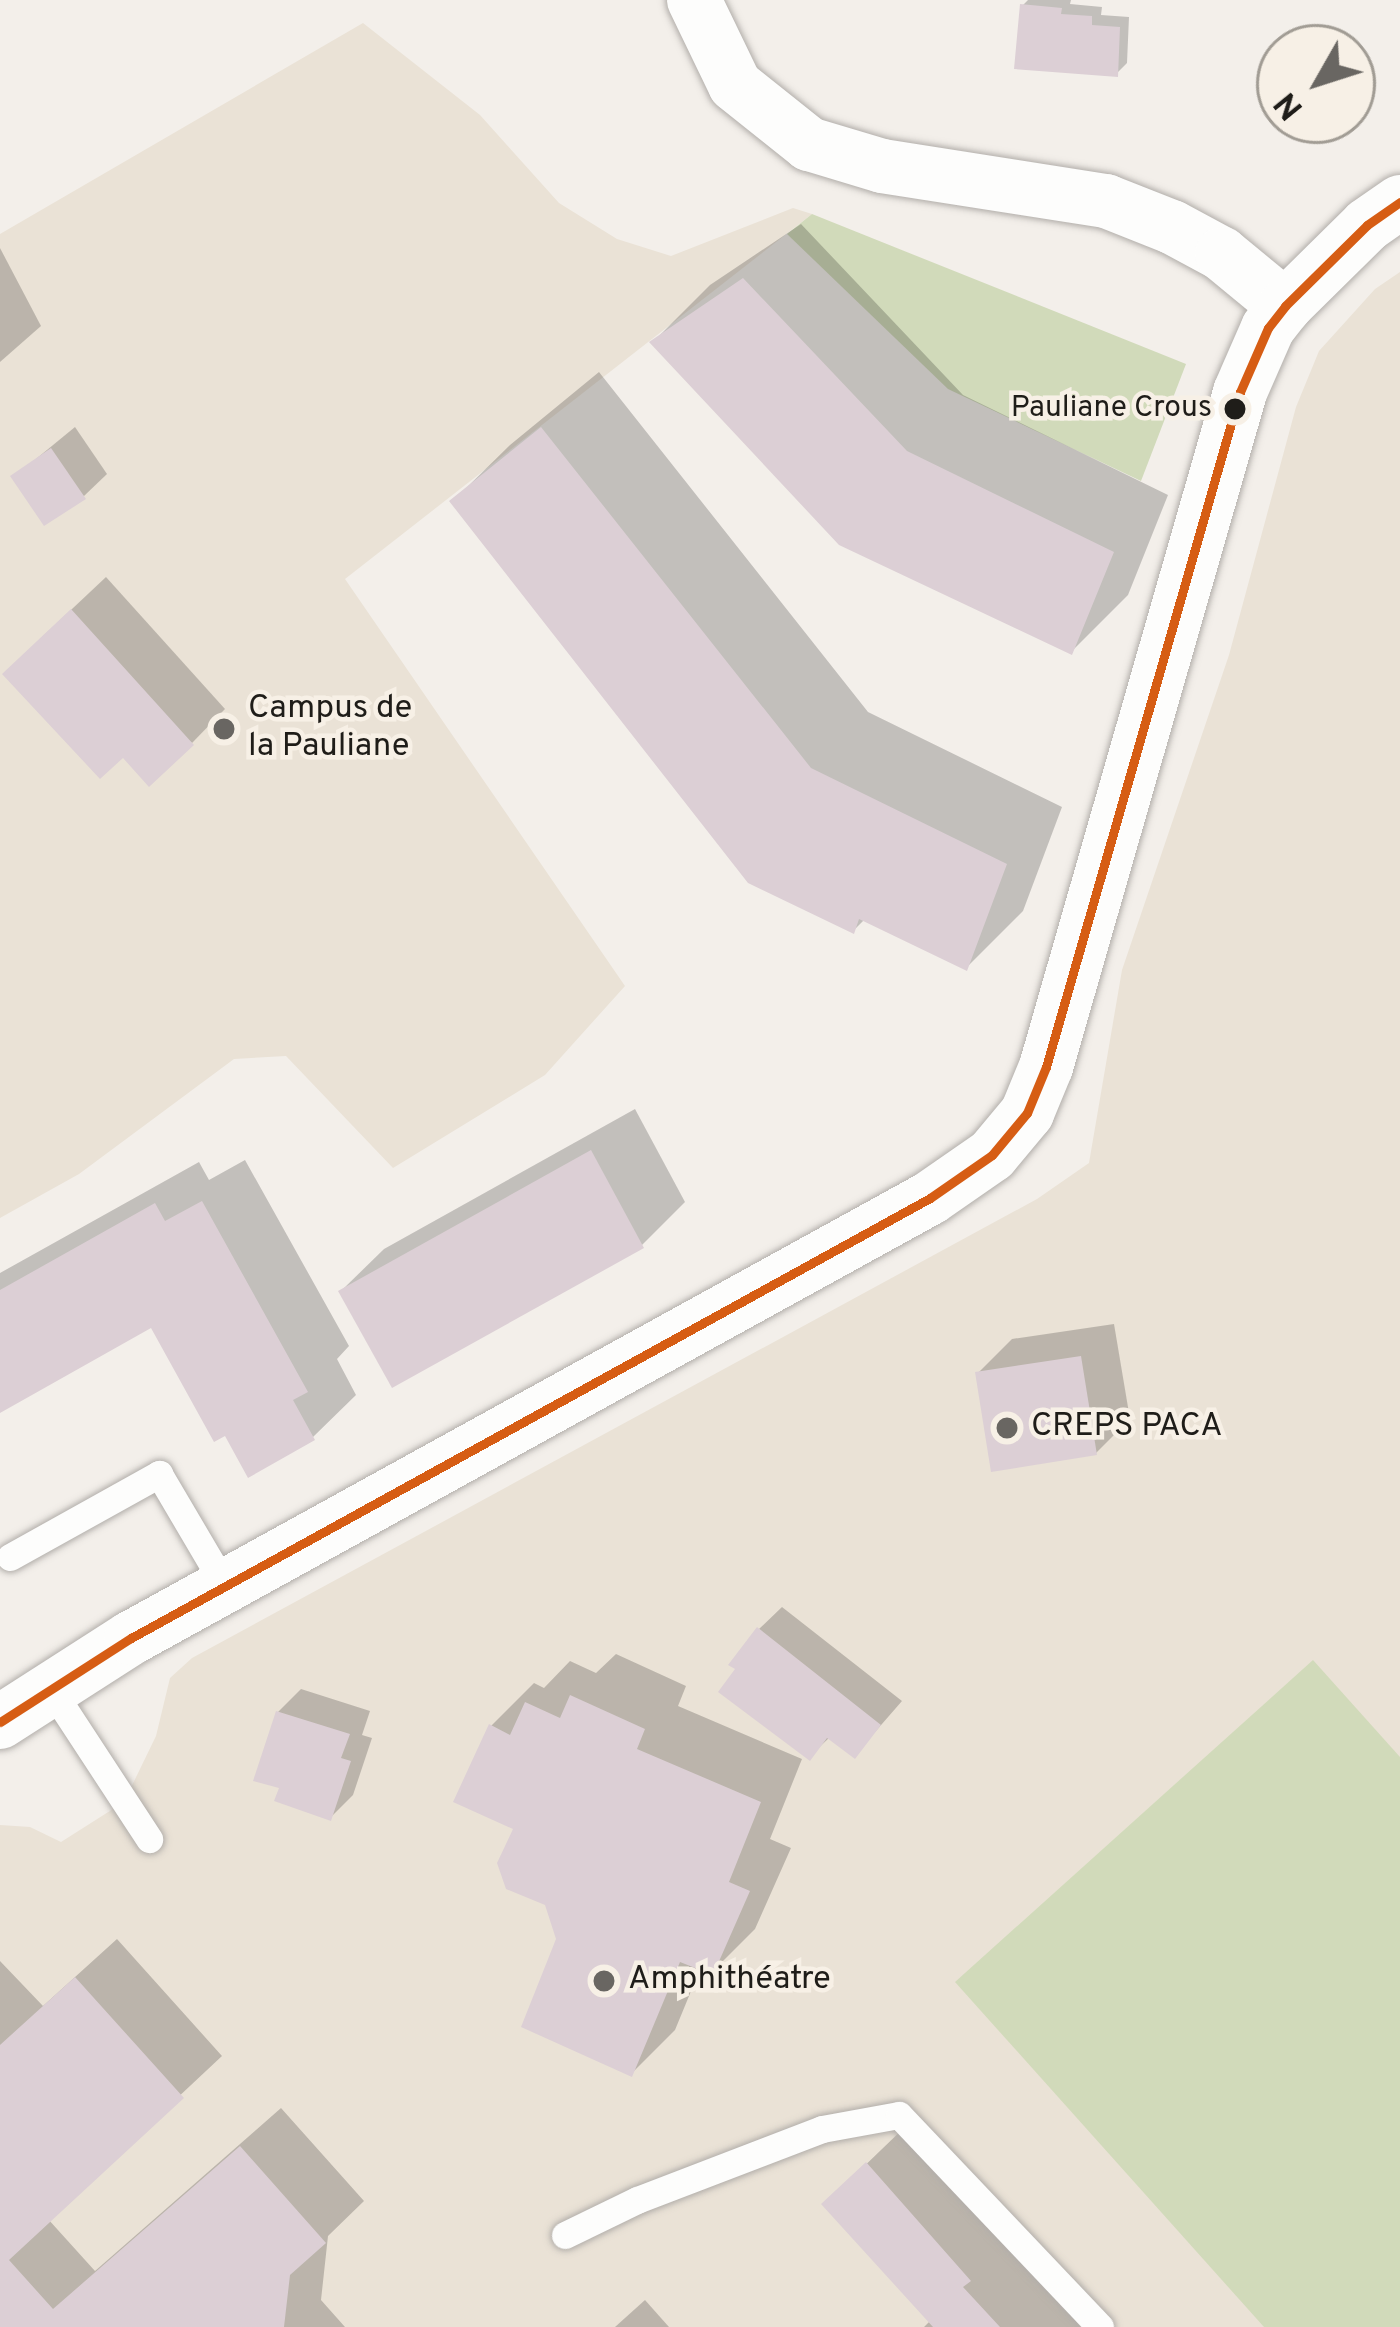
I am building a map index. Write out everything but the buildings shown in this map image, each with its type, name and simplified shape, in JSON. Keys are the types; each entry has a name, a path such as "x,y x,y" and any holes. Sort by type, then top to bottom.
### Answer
{"street":[{"path":"694,0 735,86 809,144 882,166 1106,201 1172,226 1222,254 1285,306"},
{"path":"0,1721 49,1686 226,1586 930,1198 992,1155 1027,1113 1046,1067 1240,392 1268,328 1285,306 1352,238 1400,202"}],"lane":[{"path":"10,1557 159,1474 226,1586"},
{"path":"49,1686 149,1839"},
{"path":"565,2235 637,2200 822,2128 899,2115 1100,2327"}],"shaded area":[{"name":"Campus de la Pauliane","path":"363,23 480,115 559,203 617,239 671,256 793,208 812,214 345,579 625,986 545,1075 393,1168 286,1056 234,1059 79,1174 0,1218 0,234"},
{"name":"CREPS PACA","path":"1400,272 1400,2327 0,2327 0,1825 30,1827 61,1842 124,1802 156,1736 170,1678 192,1658 1037,1199 1089,1163 1122,970 1229,655 1296,407 1319,351 1375,289"}],"green space":[{"path":"812,214 1186,364 1141,481 948,389 787,234"},
{"path":"1313,1660 1400,1757 1400,2327 1264,2327 955,1982"}],"transit line":[{"path":"0,1722 131,1638 930,1198 992,1155 1027,1113 1046,1067 1240,392 1268,328 1285,306 1367,225 1400,202"}],"place":[{"name":"Pauliane Crous","path":"1235,409"},
{"name":"Campus de la Pauliane","path":"224,729"},
{"name":"CREPS PACA","path":"1007,1428"},
{"name":"Amphithéatre","path":"604,1981"}]}
